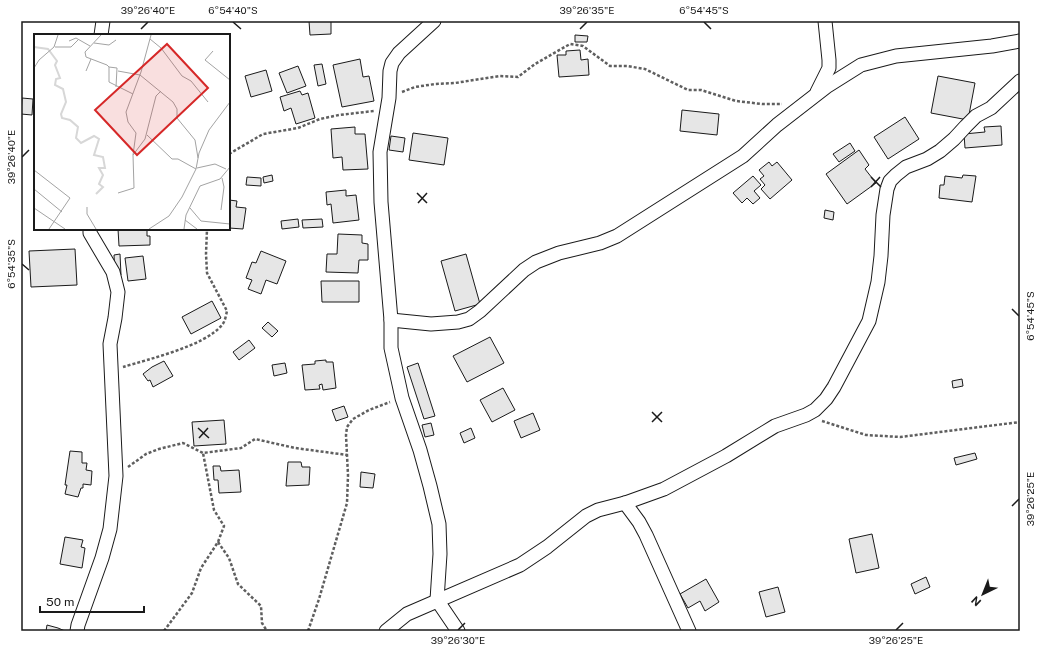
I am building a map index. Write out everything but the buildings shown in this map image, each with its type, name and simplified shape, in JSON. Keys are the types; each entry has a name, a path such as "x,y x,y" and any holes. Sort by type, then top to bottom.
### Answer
{"street":[{"path":"101,34 103,21"},
{"path":"434,21 399,53 392,63 390,71 388,104 380,152 381,202 391,320 390,348 402,398 428,479 439,524 440,554 438,600 458,631"},
{"path":"815,95 829,68 825,21"},
{"path":"391,320 431,324 458,322 469,319 480,311 524,270 536,262 559,253 600,243 616,236 742,156 777,125 815,95 861,65 896,56 992,46 1020,41"},
{"path":"386,631 407,614 520,565 547,547 586,516 598,510 625,503 664,489 726,456 775,426 806,415 815,410 826,399 842,372 868,321 878,282 883,215 887,189 890,181 896,174 906,167 927,159 940,151 976,116 991,108 1020,80"},
{"path":"77,631 92,583 102,558 110,529 116,476 110,344 118,292 113,272 90,233 90,230"},
{"path":"625,503 639,522 646,535 689,631"}],"path":[{"path":"230,153 263,134 298,128 320,118 388,104 415,87 500,76 518,77 535,64 570,44 583,46 610,66 628,66 645,69 688,90 701,90 736,101 762,104 791,103 802,105"},
{"path":"111,370 141,362 195,344 214,333 223,324 228,311 207,273 207,230"},
{"path":"308,631 319,599 346,503 348,474 347,427 353,420 369,410 402,398"},
{"path":"806,415 866,435 900,437 1020,422"},
{"path":"116,476 135,460 146,454 159,448 182,443 203,453 241,448 255,439 295,448 347,455"},
{"path":"164,631 192,593 201,568 218,542 224,526 214,510 203,453"},
{"path":"218,542 229,558 238,584 261,606 262,623 267,631"}]}
